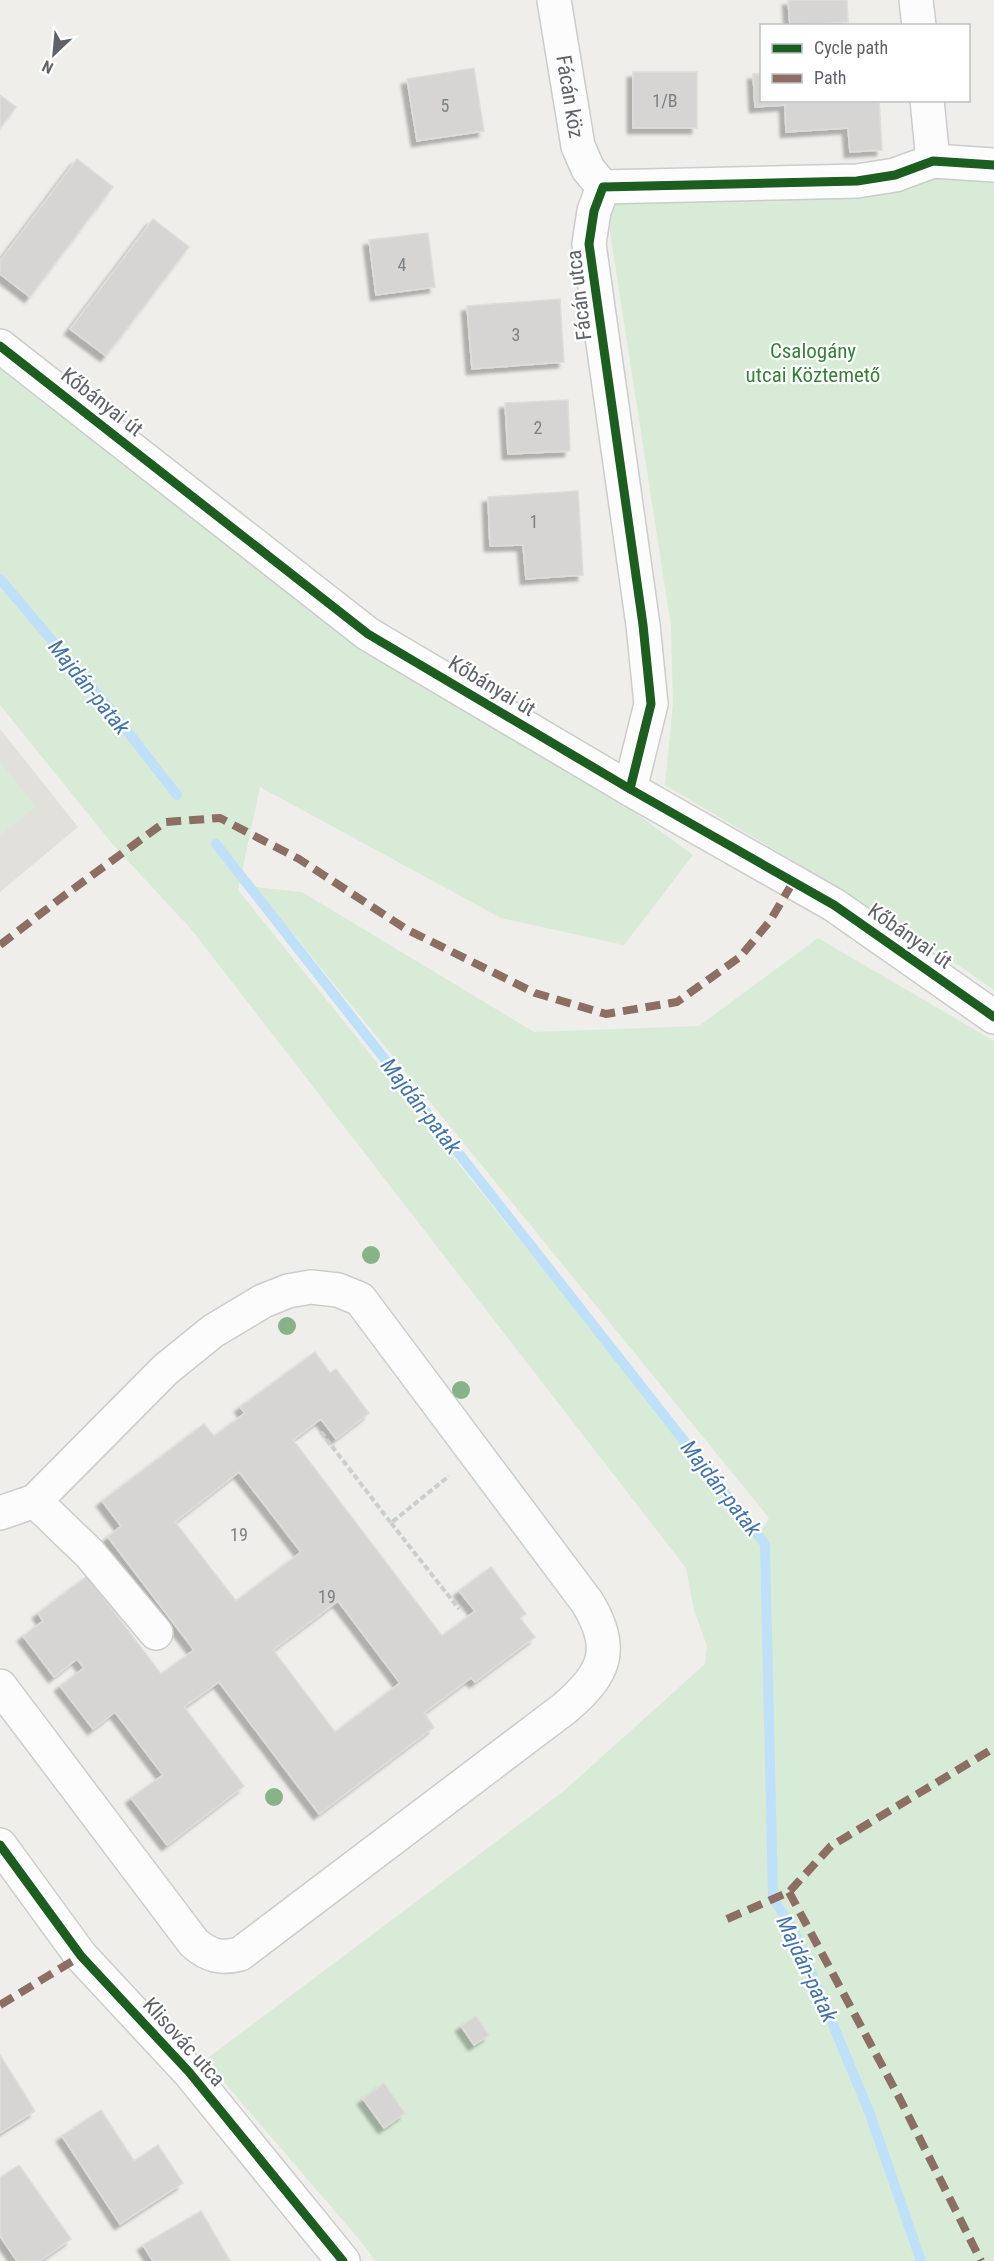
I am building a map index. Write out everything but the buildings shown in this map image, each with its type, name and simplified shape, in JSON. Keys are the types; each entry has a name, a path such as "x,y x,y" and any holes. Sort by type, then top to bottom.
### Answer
{"street":[{"name":"Fácán köz","path":"554,0 578,146 588,168 603,187"},
{"path":"916,0 919,24"},
{"path":"927,102 933,161"},
{"path":"603,187 857,181 895,176 933,161 994,165"},
{"name":"Fácán utca","path":"603,187 594,211 589,244 643,625 651,704 630,789"},
{"name":"Kőbányai út","path":"0,346 368,634 630,789 834,905 994,1017"},
{"path":"0,1513 35,1501 166,1369 213,1331 262,1301 288,1290 311,1287 338,1290 360,1299 587,1602 598,1621 605,1645 600,1668 586,1690 565,1708 240,1954 226,1958 204,1952 194,1943 0,1686"},
{"path":"35,1501 90,1554 156,1633"},
{"name":"Klisovác utca","path":"0,1845 81,1956 189,2072 343,2261"}],"path":[{"path":"321,1432 459,1609"},
{"path":"391,1523 475,1454"}],"shaded area":[{"path":"0,729 78,827 0,892"}],"green space":[{"name":"Csalogány utcai Köztemető","path":"994,165 994,990 873,910 665,785 673,703 671,626 603,187"},
{"path":"0,346 693,855 624,945 501,918 260,787 238,890 758,1536 769,1518 255,887 302,892 534,1032 699,1026 818,938 994,1041 994,2261 375,2261 364,2245 205,2060 565,1790 705,1664 707,1646 694,1610 686,1568 191,929 114,846 0,705"},
{"path":"0,761 36,807 0,835"}],"waterway":[{"name":"Majdán-patak","path":"0,579 110,709 177,795"},
{"name":"Majdán-patak","path":"216,844 765,1544 773,1899 793,1928 870,2114 921,2261"}],"marked path":[{"path":"0,945 165,822 220,818 299,859 406,929 535,993 606,1014 677,1002 740,957 770,921 793,882"},
{"path":"727,1919 789,1892 831,1846 994,1748"},
{"path":"789,1892 900,2099 981,2261"},
{"path":"0,2005 81,1956"}],"cycle path":[{"path":"630,789 651,704 643,625 589,244 594,211 603,187 857,181 895,175 933,161 994,165"},
{"path":"0,346 368,634 630,789 834,905 994,1017"},
{"path":"0,1845 81,1956 189,2072 343,2261"}]}
